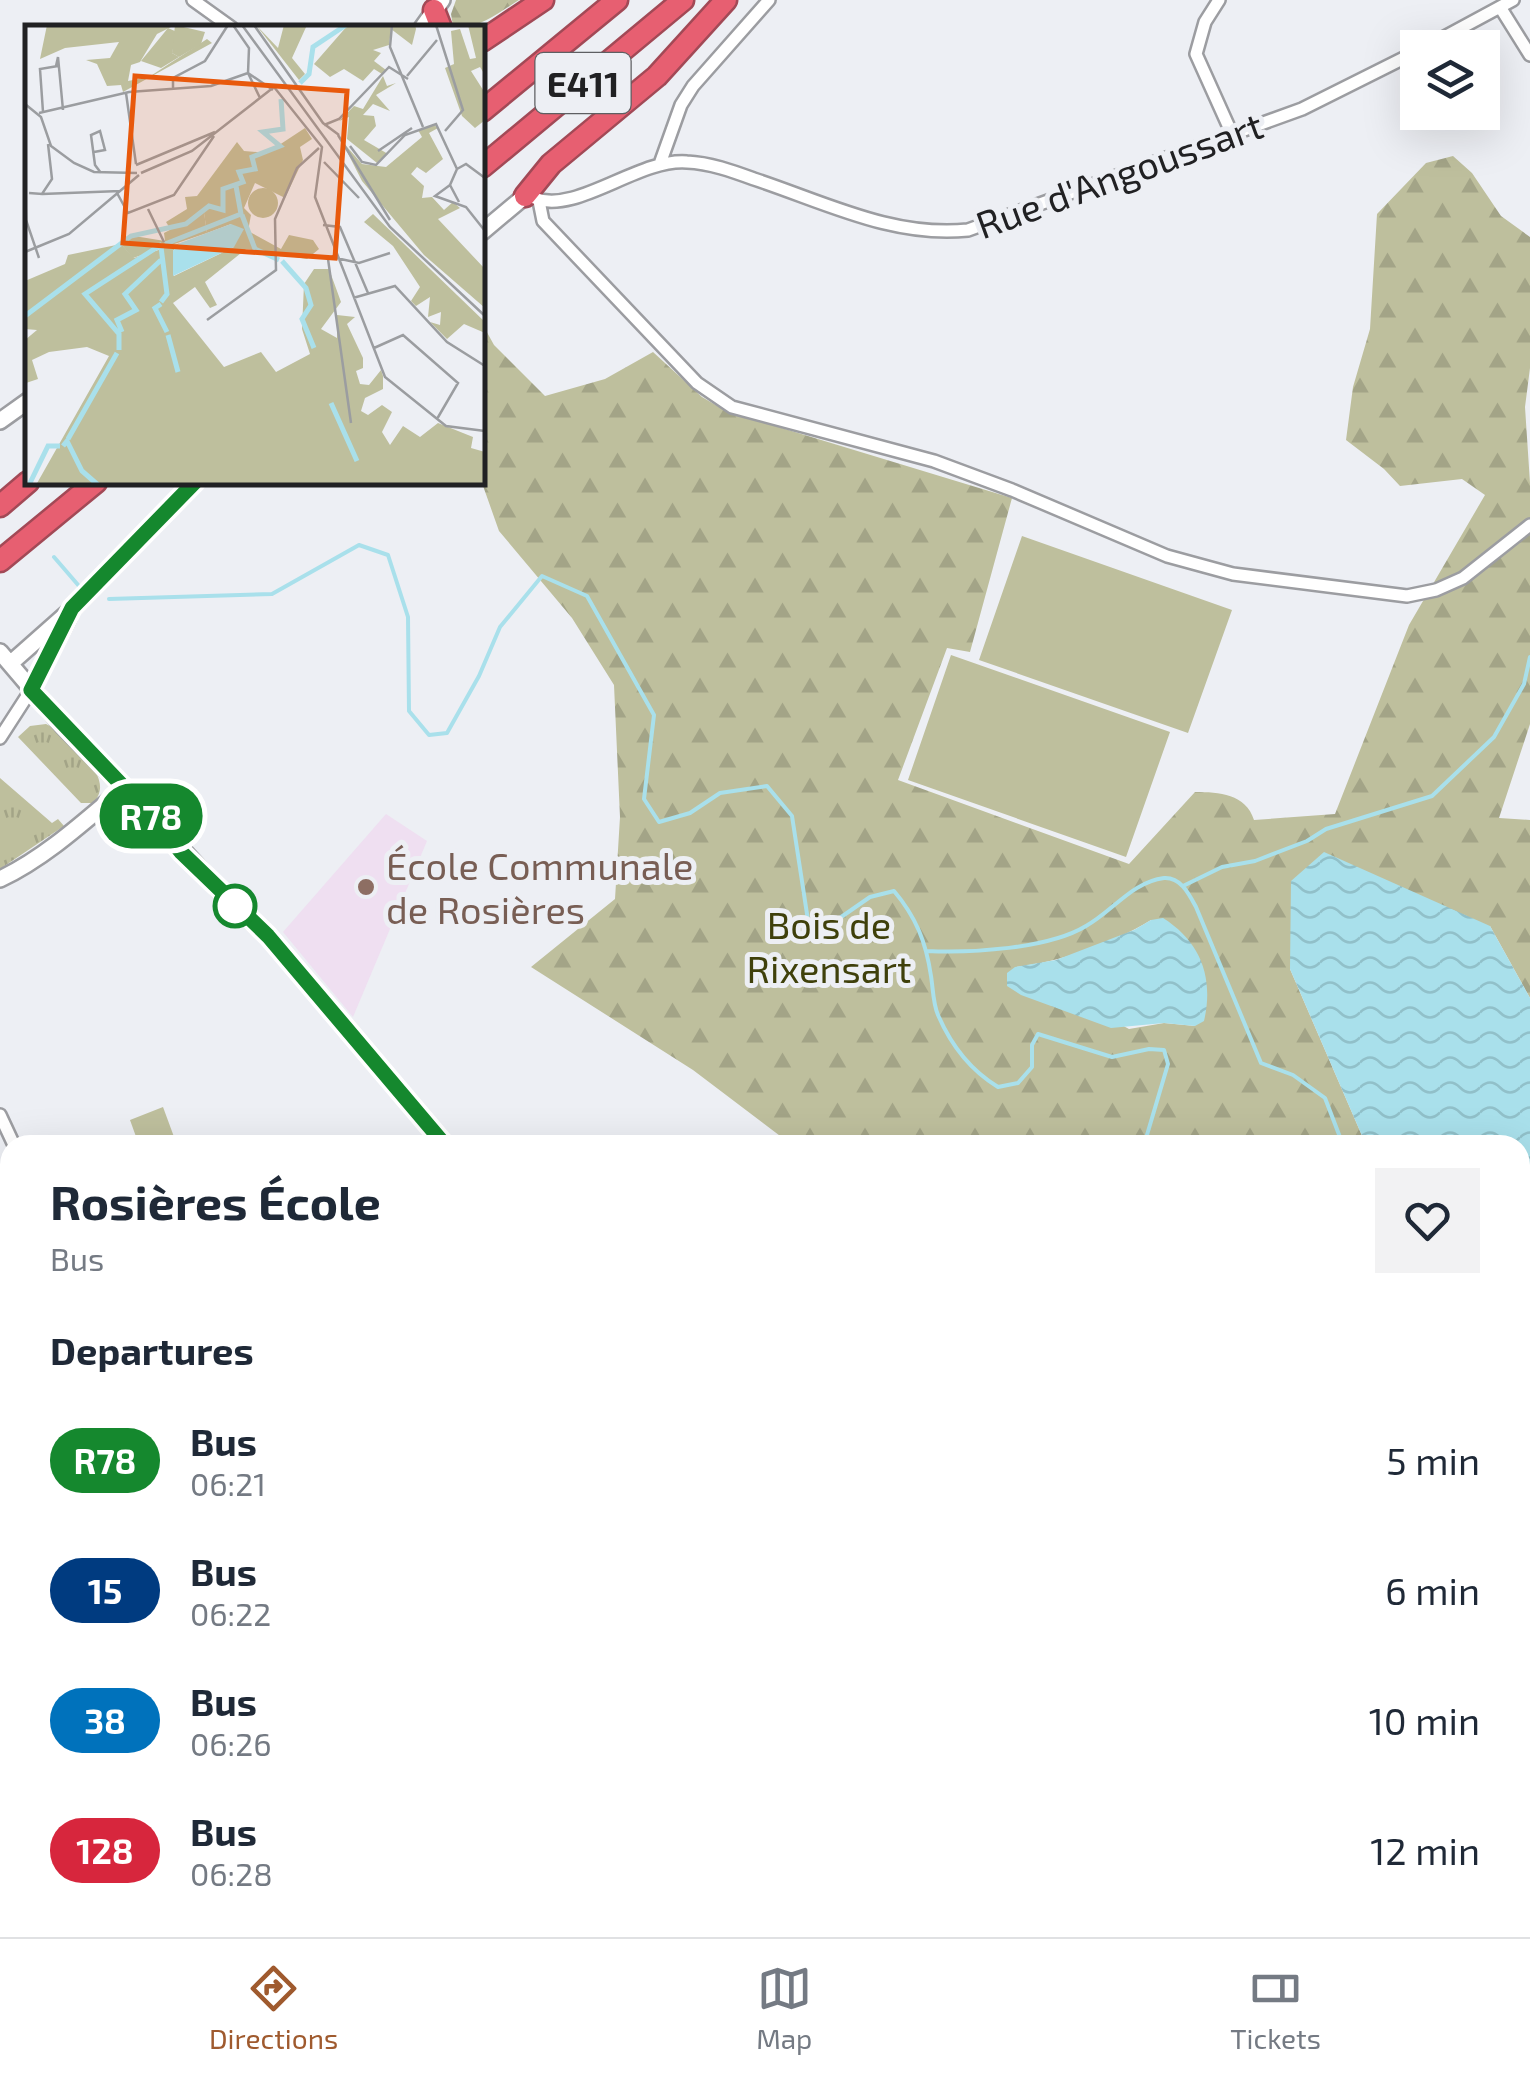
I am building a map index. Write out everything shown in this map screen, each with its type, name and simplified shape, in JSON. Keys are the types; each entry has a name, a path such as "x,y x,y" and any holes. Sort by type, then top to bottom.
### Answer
{"highway":[{"path":"485,39 542,0"},
{"name":"E411","path":"485,109 617,0"},
{"name":"E411","path":"485,164 683,0"},
{"path":"532,198 552,164 657,76 726,0"},
{"path":"0,506 25,485"},
{"path":"0,561 92,485"}],"street":[{"path":"193,0 228,25"},
{"path":"661,162 681,104 769,0"},
{"path":"1219,0 1204,22 1196,54 1232,134"},
{"name":"Rue d'Angoussart","path":"1457,30 1513,0"},
{"path":"1500,7 1530,55"},
{"name":"Rue d'Angoussart","path":"532,198 561,200 661,162 713,165 888,225 939,233 986,225 1321,101 1400,60"},
{"path":"485,230 532,198 543,220 696,383 732,407 934,461 1167,556 1233,574 1407,596 1436,590 1463,578 1530,526"},
{"path":"0,421 25,403"},
{"path":"192,485 72,608 5,657 181,852 268,936 437,1135"},
{"path":"0,738 31,690 72,608"},
{"path":"0,879 47,849 124,788"}],"shaded area":[{"name":"École Communale de Rosières","path":"386,814 427,841 353,1017 283,932"}],"green space":[{"path":"456,0 519,0 471,25 453,25 451,14"},
{"name":"Bois de Rixensart","path":"1453,156 1472,173 1501,216 1530,237 1530,368 1525,407 1530,483 1530,724 1499,818 1530,820 1530,998 1490,926 1290,969 1362,1135 779,1135 693,1070 531,967 615,899 620,817 614,685 572,618 499,531 483,485 485,329 494,345 545,396 605,379 653,352 702,397 726,411 1012,498 970,652 947,648 898,780 1129,864 1195,792 1238,800 1254,820 1335,814 1409,625 1485,495 1462,479 1400,486 1346,440 1353,387 1370,329 1377,214 1426,163","holes":["1151,920 1195,1026 1164,1023 1129,1029 1015,967 1085,951"]},
{"path":"1022,536 1232,610 1188,733 979,660"},
{"path":"951,655 1170,732 1126,857 908,780"},
{"path":"46,724 96,772 100,783 93,803 81,803 18,737 30,726"},
{"path":"0,778 52,823 58,819 64,826 0,869"},
{"path":"163,1107 173,1135 135,1135 130,1120"}],"water":[{"path":"1324,852 1490,926 1530,998 1530,1135 1362,1135 1290,969 1291,881"},
{"path":"1163,918 1187,938 1202,962 1207,1005 1204,1021 1195,1026 1164,1023 1111,1028 1021,995 1007,986 1007,973 1015,967 1056,960"}],"waterway":[{"path":"109,599 272,594 359,545 388,555 408,617 409,711 429,735 447,733 479,676 500,627 542,576 587,596 654,715 644,799 659,822 690,813 720,793 767,786 792,816 809,927 821,931 870,897 894,891 923,941 935,1006 943,1026 970,1065 998,1087 1018,1083 1032,1067 1032,1045 1038,1034 1112,1057 1164,1050 1168,1064 1147,1135"},
{"path":"54,557 79,586"},
{"path":"1183,886 1222,867 1255,861 1307,841 1326,829 1432,796 1494,737 1524,684 1530,657"},
{"path":"927,951 987,950 1051,940 1096,920 1142,885 1164,878 1175,880 1196,907 1261,1063 1293,1075 1325,1098 1339,1135"}],"bus line":[{"name":"R78","path":"192,485 72,608 31,690 181,852 268,936 437,1135"}],"place":[{"name":"École Communale de Rosières","path":"366,887"}]}
